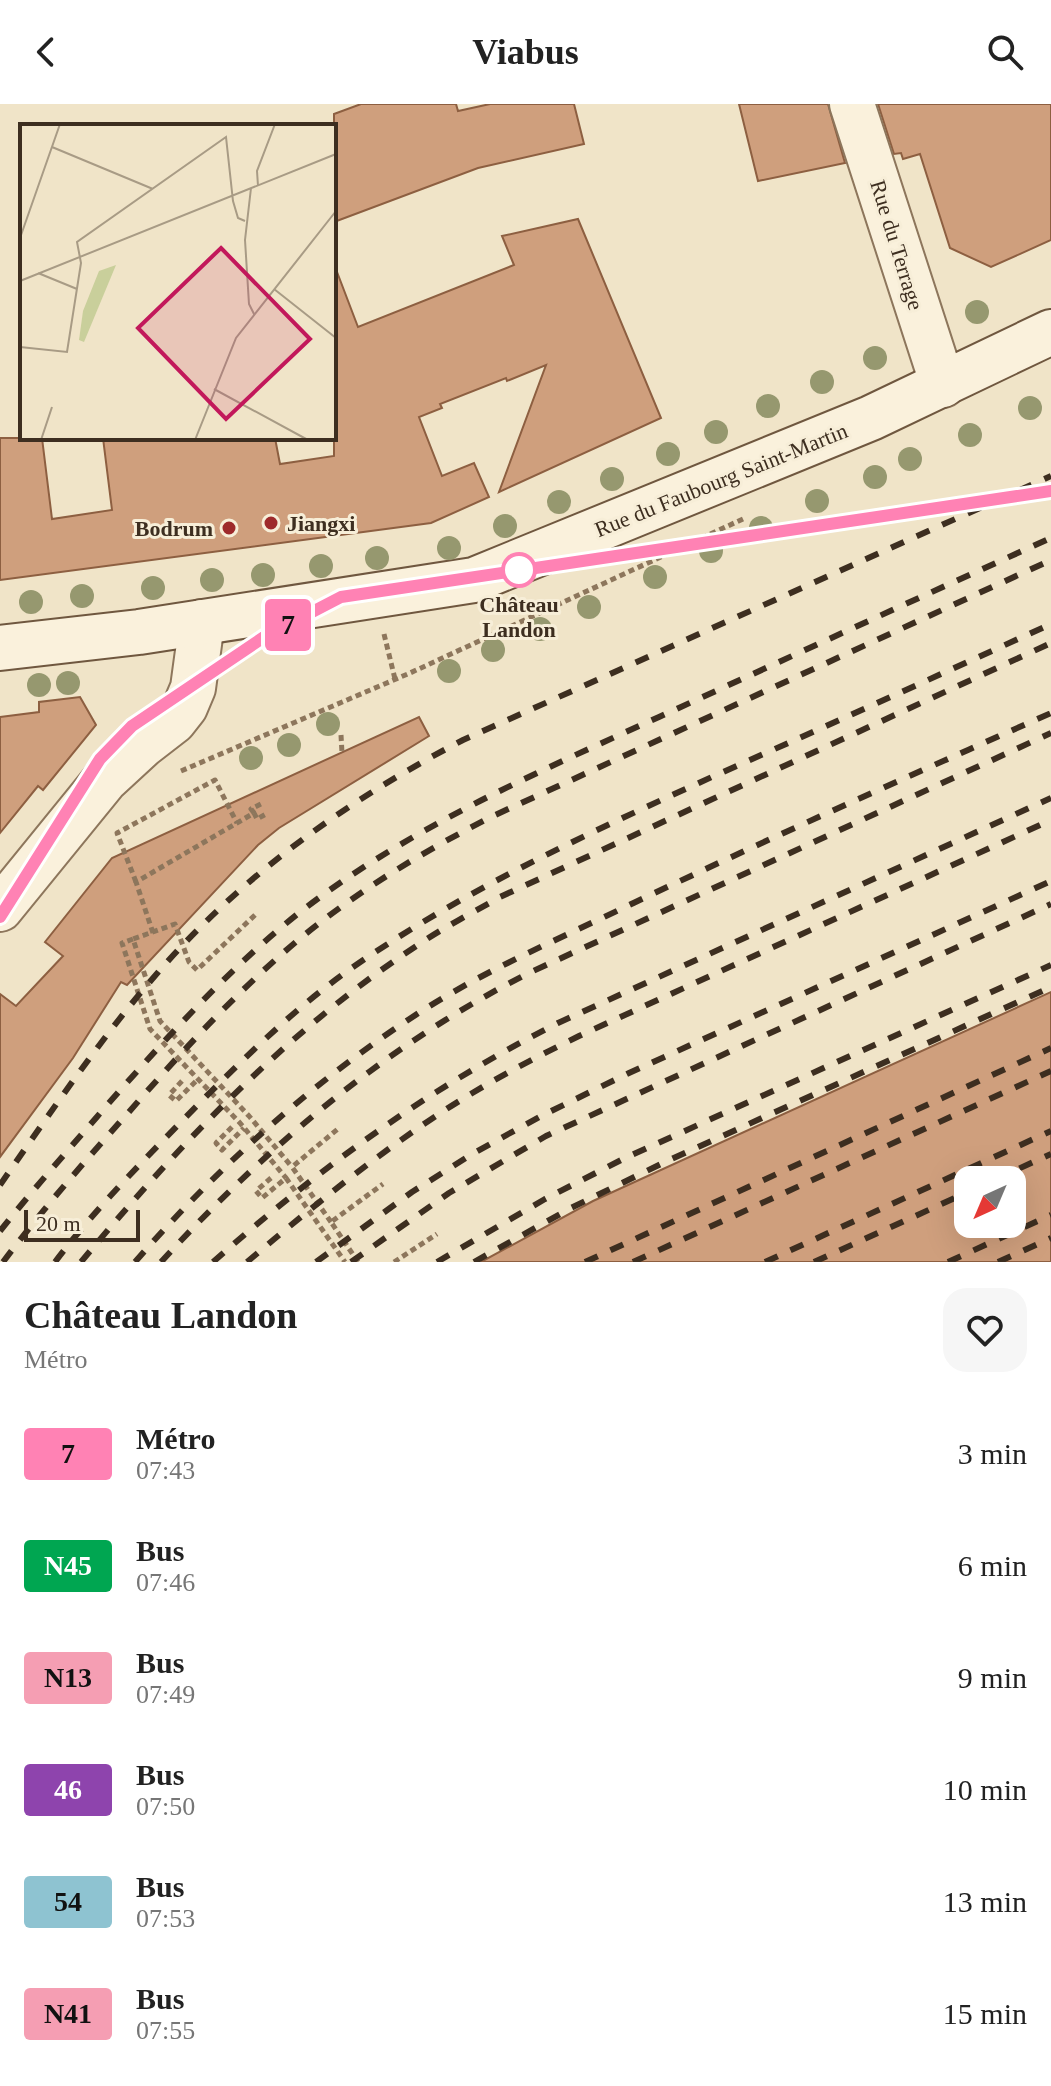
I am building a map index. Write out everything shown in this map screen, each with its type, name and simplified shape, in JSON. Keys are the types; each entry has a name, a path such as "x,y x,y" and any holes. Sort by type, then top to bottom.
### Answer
{"main road":[{"name":"Rue du Terrage","path":"852,104 943,385"},
{"name":"Rue du Faubourg Saint-Martin","path":"0,648 202,622 474,580 871,418 1051,332"},
{"path":"0,909 105,780 174,721 185,707 193,688 202,622"}],"path":[{"name":"Rue du Faubourg Saint-Martin","path":"172,774 395,679 755,513"},
{"path":"341,735 342,753"},
{"path":"153,933 117,833 215,780 237,823"},
{"path":"261,804 251,809 257,819 266,814"},
{"path":"136,882 254,813"},
{"path":"255,915 197,970 189,962 175,924 122,943 150,1029 244,1128 286,1178 345,1262"},
{"path":"133,939 160,1021 292,1167 358,1262"},
{"path":"182,1081 169,1095 176,1101 198,1079"},
{"path":"232,1127 216,1143 222,1150 244,1128"},
{"path":"292,1167 339,1128"},
{"path":"271,1178 256,1191 262,1198 286,1178"},
{"path":"331,1222 383,1184"},
{"path":"394,1262 437,1234"}],"building":[{"path":"361,104 456,104 458,111 490,104 574,104 584,144 478,168 336,221 334,114"},
{"path":"739,104 828,104 845,163 758,181"},
{"path":"878,104 1051,104 1051,240 991,267 950,248 920,154 903,159 901,153 894,154"},
{"path":"578,219 661,418 499,492 546,365 440,404 442,408 419,417 442,476 474,463 489,497 431,523 0,580 0,438 42,440 52,519 112,510 103,440 275,440 280,464 334,456 336,272 358,327 514,265 502,236"},
{"path":"80,697 96,725 43,790 38,786 0,833 0,717 39,712 39,702"},
{"path":"419,717 429,736 279,828 258,845 127,985 121,982 73,1058 0,1157 0,994 16,1006 63,956 45,942 112,858"},
{"path":"1051,992 1051,1262 481,1262 593,1201"}],"railway":[{"path":"0,1185 102,1042 168,961 234,895 305,837 343,811 463,740 1051,476"},
{"path":"0,1231 108,1104 202,1002 277,931 345,879 431,827 522,780 1051,538"},
{"path":"3,1262 80,1168 212,1021 303,936 371,886 493,816 1051,560"},
{"path":"55,1262 132,1173 264,1040 332,982 398,937 486,886 576,840 1051,624"},
{"path":"81,1262 198,1131 282,1049 373,976 431,937 500,897 1051,643"},
{"path":"135,1262 198,1194 300,1100 373,1044 436,1002 514,960 674,884 1051,713"},
{"path":"161,1262 244,1177 333,1100 428,1031 479,1000 531,972 1051,733"},
{"path":"213,1262 294,1194 378,1131 511,1048 558,1023 1051,798"},
{"path":"247,1262 383,1153 503,1075 579,1036 1051,820"},
{"path":"316,1262 412,1192 541,1116 1051,881"},
{"path":"351,1262 449,1193 546,1136 1051,904"},
{"path":"437,1262 545,1199 625,1158 1051,965"},
{"path":"474,1262 571,1208 665,1162 1051,987"},
{"path":"585,1262 1051,1048"},
{"path":"633,1262 1051,1071"},
{"path":"765,1262 1051,1131"},
{"path":"1025,1166 1051,1154"},
{"path":"814,1262 954,1198"},
{"path":"948,1262 1051,1215"},
{"path":"998,1262 1051,1238"}],"metro line":[{"name":"7","path":"0,917 100,759 132,726 264,637 341,597 1051,491"}],"place":[{"name":"Jiangxi","path":"271,523"},
{"name":"Bodrum","path":"229,528"},
{"name":"Château Landon","path":"519,570"}]}
